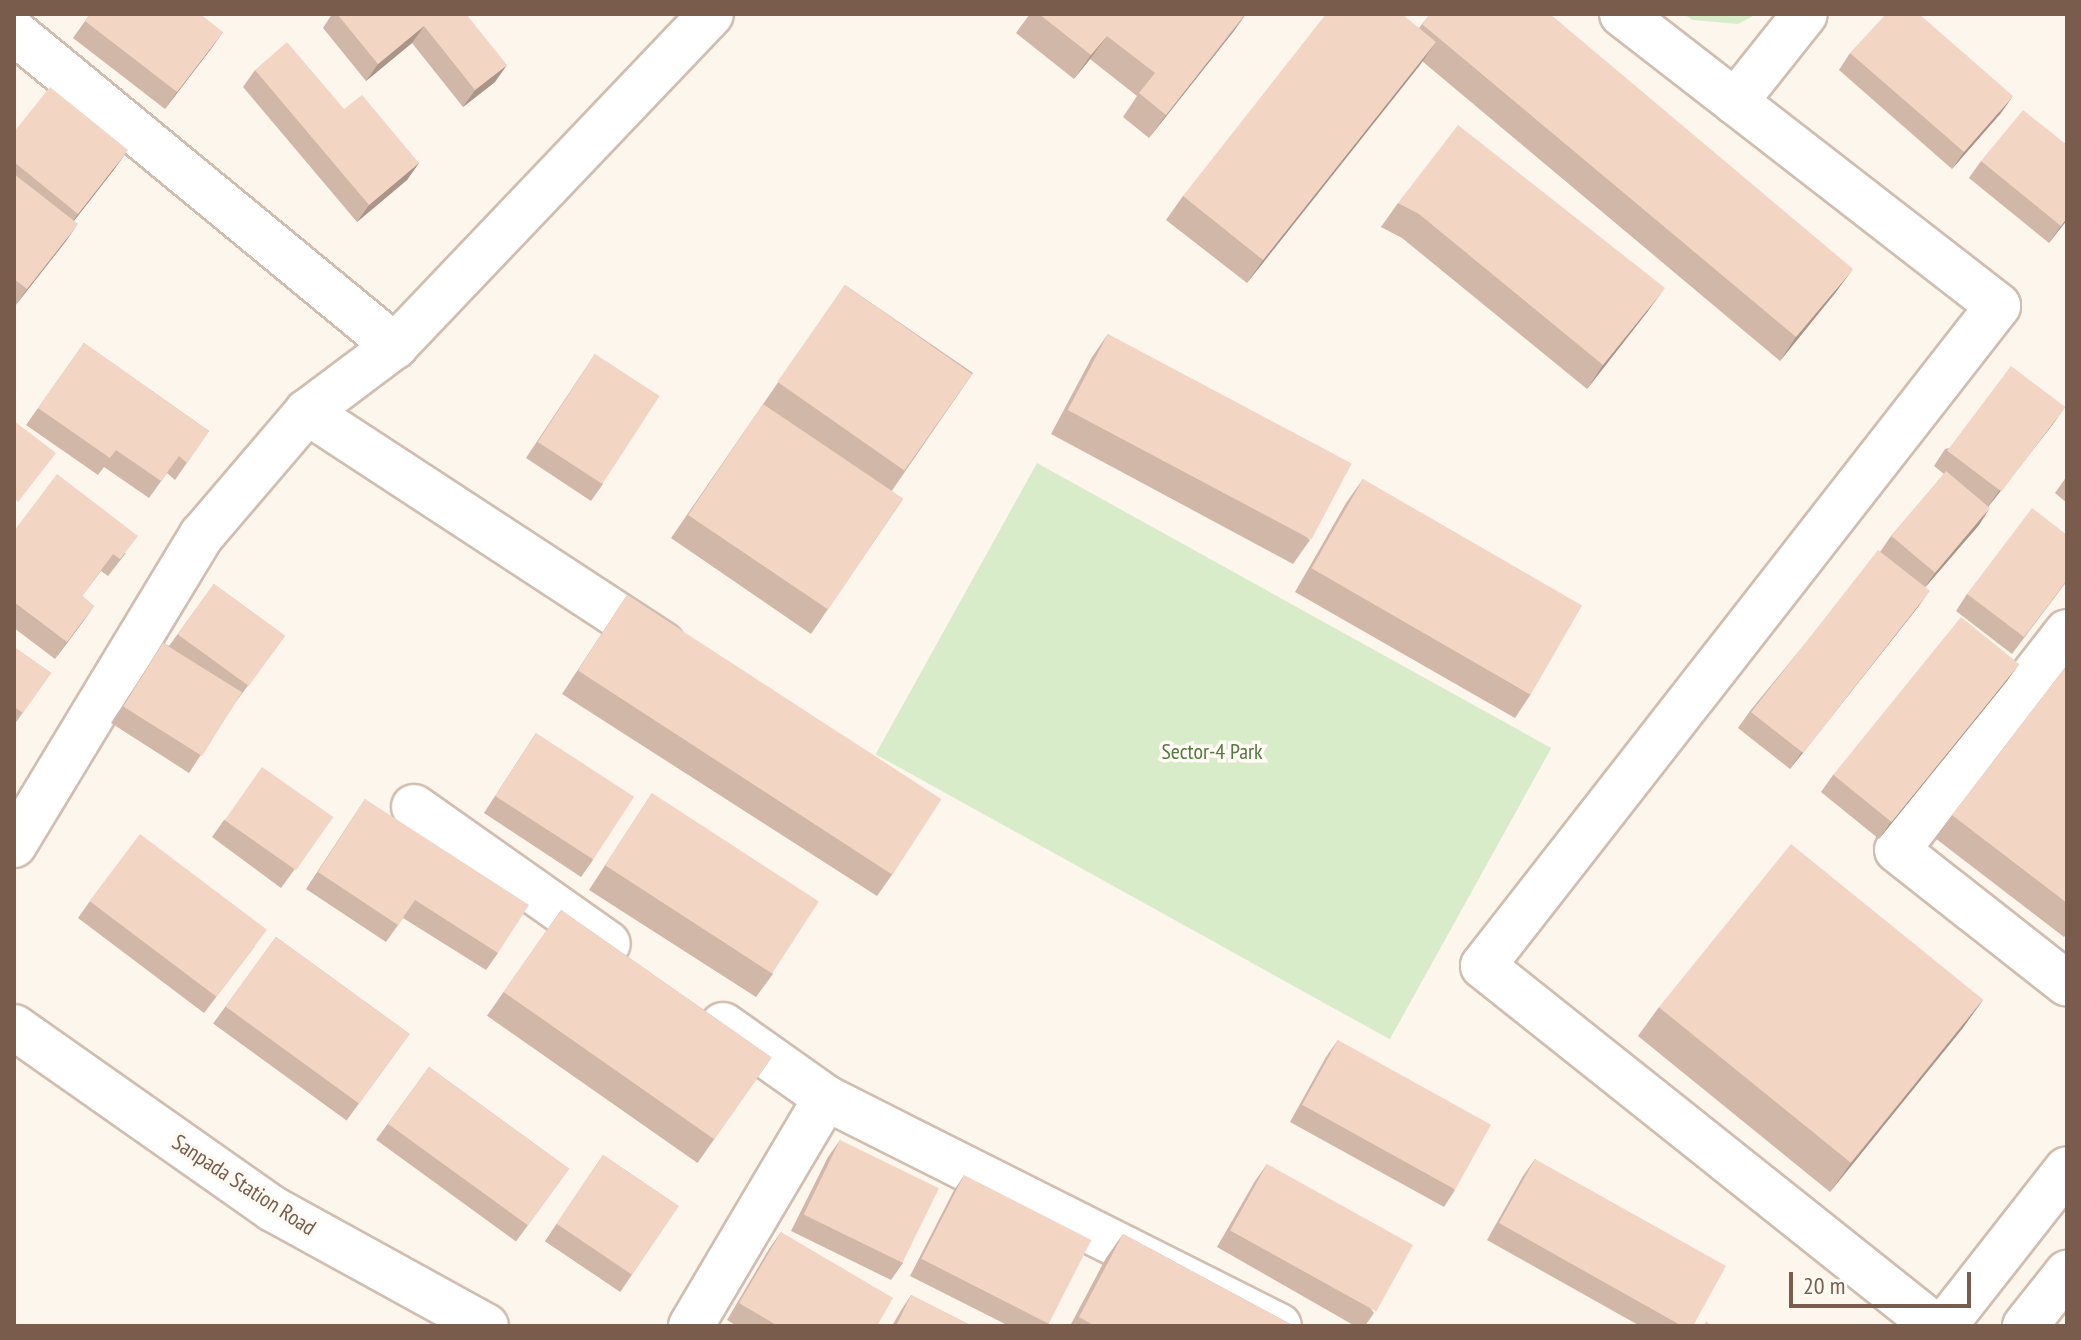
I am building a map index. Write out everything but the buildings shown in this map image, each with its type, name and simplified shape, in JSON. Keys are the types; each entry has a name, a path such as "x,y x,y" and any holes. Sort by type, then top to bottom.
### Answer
{"street":[{"path":"14,845 202,535 307,412 395,346 711,14"},
{"path":"1622,14 1998,306 1483,966 1935,1326"},
{"path":"1735,102 1805,14"},
{"path":"21,26 395,346"},
{"path":"307,412 699,669"},
{"path":"2067,632 1897,850 2067,984"},
{"path":"414,807 646,971"},
{"path":"684,998 826,1098 1279,1326"},
{"name":"Sanpada Station Road","path":"14,1027 273,1209 486,1326"},
{"path":"691,1326 826,1098"},
{"path":"1944,1326 2067,1169"},
{"path":"2025,1326 2067,1273"}],"green space":[{"path":"1684,14 1757,14 1738,24 1692,20"},
{"name":"Sector-4 Park","path":"1037,463 1551,748 1390,1039 876,754"}]}
